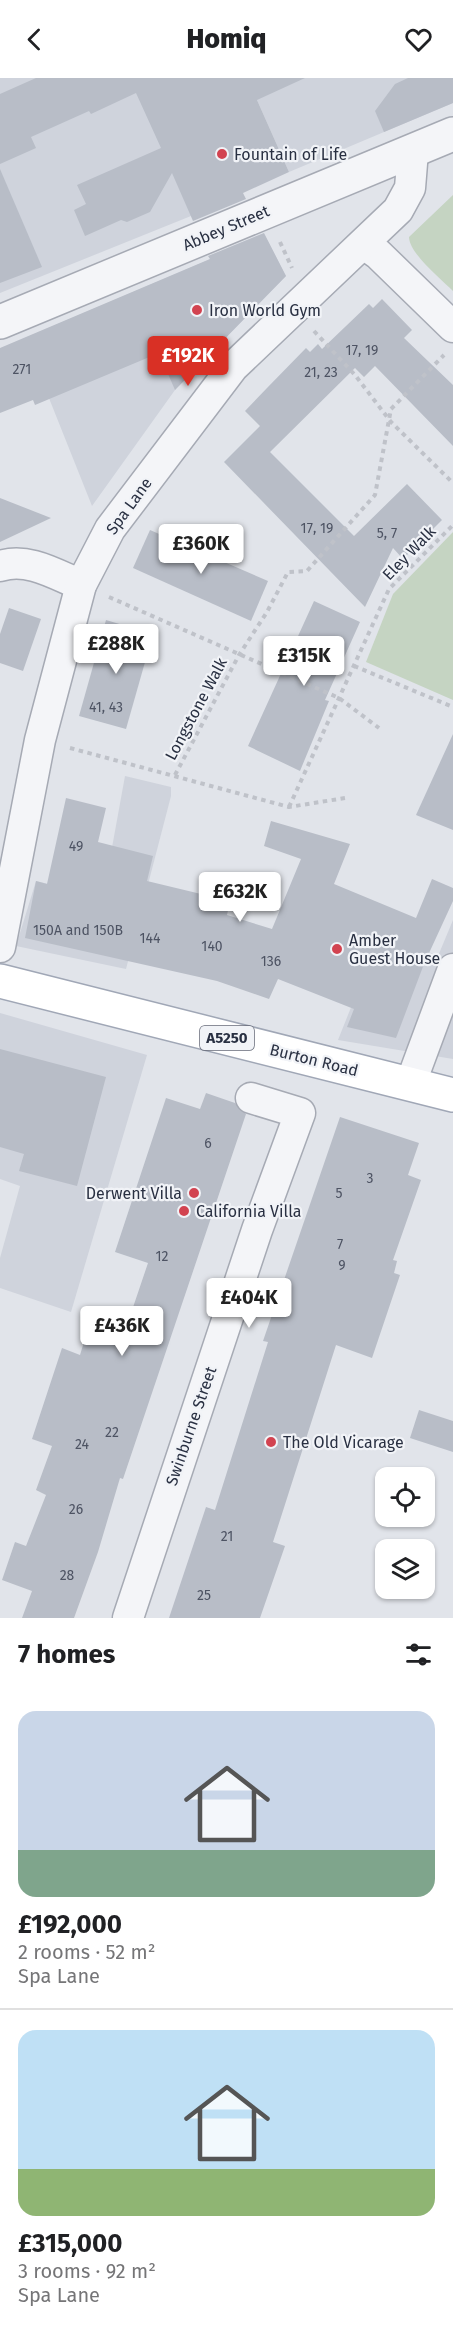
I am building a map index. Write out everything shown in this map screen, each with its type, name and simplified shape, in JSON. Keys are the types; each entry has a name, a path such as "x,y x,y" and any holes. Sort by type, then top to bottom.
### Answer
{"main road":[{"name":"Burton Road","path":"0,981 453,1095"}],"street":[{"name":"Abbey Street","path":"0,322 453,134"},
{"name":"Spa Lane","path":"0,947 40,740 81,585 110,529 233,367 398,210 410,188 413,151"},
{"path":"364,244 378,254 449,341"},
{"path":"0,566 13,562 28,564 81,585"},
{"path":"410,1085 453,969"},
{"name":"Swinburne Street","path":"128,1618 254,1241 300,1113 251,1098"}],"path":[{"path":"265,211 300,304 391,422 453,483"},
{"name":"Longstone Walk","path":"175,775 239,655 267,612 288,572 307,571 375,495 382,469 385,437 391,422 391,409 449,341"},
{"name":"Eley Walk","path":"339,698 389,589 453,525"},
{"name":"Longstone Walk","path":"81,585 339,698 379,728"},
{"path":"354,666 453,707"},
{"path":"289,807 339,698"},
{"path":"40,740 289,807 345,798"}],"shaded area":[{"path":"0,78 453,78 453,103 289,172 257,100 191,216 0,293"},
{"path":"265,236 286,276 175,390 92,506 25,338"},
{"path":"125,776 171,787 171,796 126,969 16,946 36,881 103,897"},
{"path":"453,920 453,1059 338,1040 381,932 438,956"},
{"path":"0,1013 147,1055 71,1312 0,1288 0,1258 20,1186 0,1179"}],"green space":[{"path":"453,195 453,291 420,258 410,243 409,237"},
{"path":"453,532 453,700 366,662 393,594"}],"building":[{"path":"36,78 305,78 257,100 289,172 243,193 246,199 193,221 172,173 150,212 127,222 121,220 85,236 74,210 86,204 77,185 161,148 136,93 91,114 89,111 31,137 36,148 0,164 0,94"},
{"path":"408,78 453,78 453,103 384,132 375,111 395,84"},
{"path":"0,169 42,267 0,283"},
{"path":"264,233 286,276 175,390 159,353 35,405 33,400 0,413 0,348 210,259 208,256"},
{"path":"382,299 412,330 404,338 453,385 453,446 375,366 364,377 355,368 270,452 354,536 407,484 442,520 403,559 393,548 365,607 224,462 260,426 245,411 267,388 306,348 310,352 318,344 322,349 369,304 373,308"},
{"path":"0,498 51,518 0,542"},
{"path":"150,530 268,581 251,621 133,568"},
{"path":"314,601 360,622 325,700 329,701 300,771 248,746"},
{"path":"9,608 41,619 23,671 0,663 0,634"},
{"path":"106,620 153,634 126,729 79,716"},
{"path":"453,734 453,830 416,815"},
{"path":"66,798 106,808 98,842 153,856 147,881 201,894 203,889 231,896 227,915 272,929 301,859 264,846 271,821 350,844 334,884 416,918 432,879 453,888 453,901 424,964 396,1038 347,1027 354,1009 278,979 269,999 217,981 25,938 36,881 47,884"},
{"path":"0,1049 106,1077 77,1186 19,1171 24,1154 0,1147"},
{"path":"206,1093 235,1103 246,1114 123,1479 120,1478 98,1552 74,1618 22,1618 32,1591 2,1580 15,1542 26,1546 46,1495 36,1490 52,1446 32,1439 62,1348 80,1355 91,1319 125,1331 148,1263 115,1252 166,1098 200,1109"},
{"path":"340,1117 419,1143 408,1175 421,1180 393,1260 397,1261 394,1273 400,1275 372,1358 336,1345 273,1542 285,1546 260,1618 169,1618 206,1507 215,1510 268,1342 263,1341"},
{"path":"419,1410 453,1421 453,1452 410,1438"}],"place":[{"name":"Fountain of Life","path":"222,154"},
{"name":"Iron World Gym","path":"197,310"},
{"name":"Amber Guest House","path":"337,949"},
{"name":"Derwent Villa","path":"194,1193"},
{"name":"California Villa","path":"184,1211"},
{"name":"The Old Vicarage","path":"271,1442"}]}
